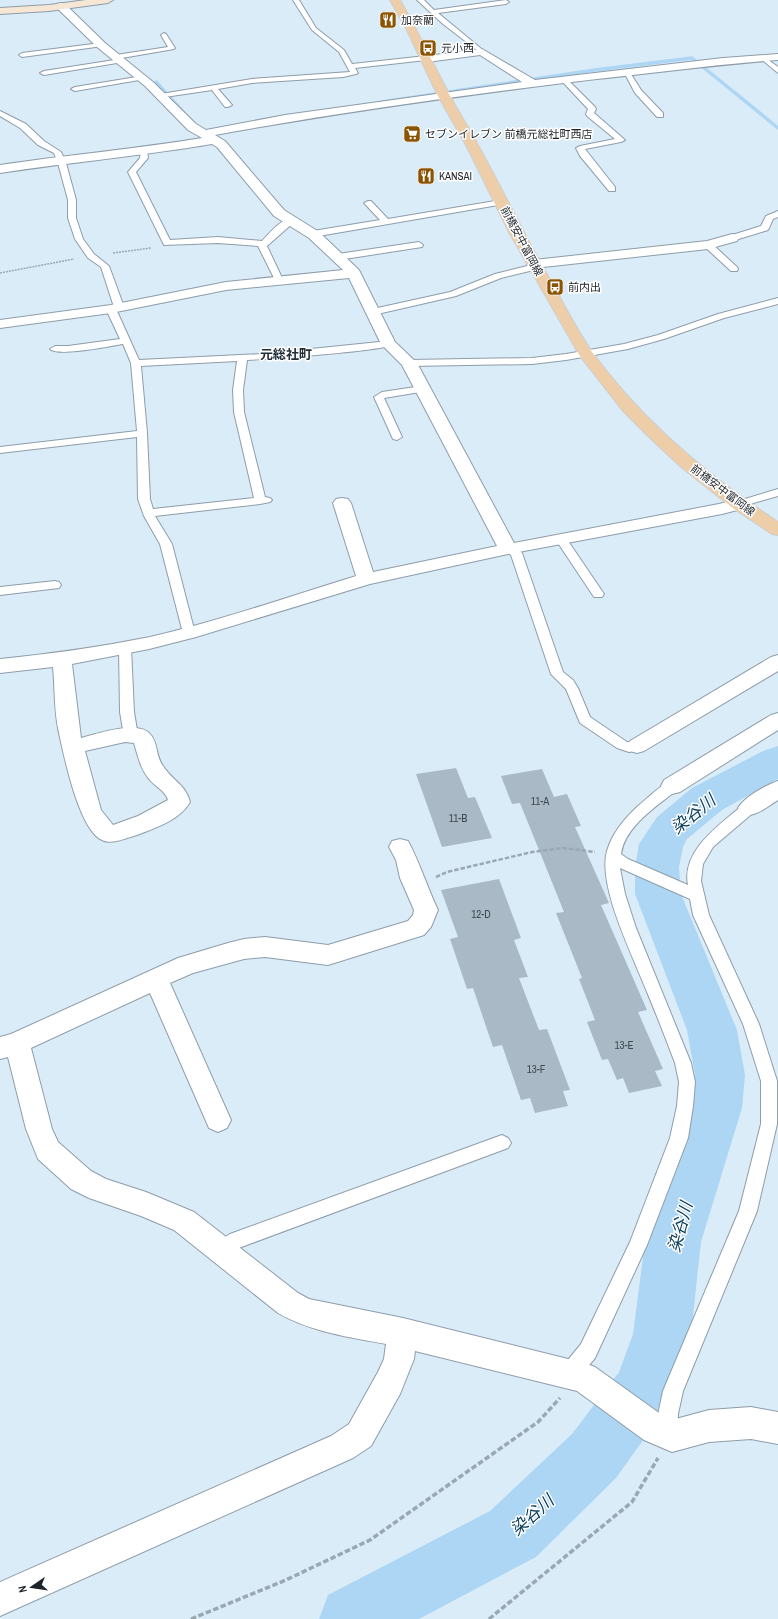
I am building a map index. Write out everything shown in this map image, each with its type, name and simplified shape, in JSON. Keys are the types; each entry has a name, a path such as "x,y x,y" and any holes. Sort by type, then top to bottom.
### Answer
{"main road":[{"name":"前橋安中富岡線","path":"395,0 534,266 585,353 616,393 649,428 687,463 739,504 778,530"}],"street":[{"path":"0,12 61,6 86,1 108,0"},
{"path":"61,6 102,45 143,78 192,127 221,144 274,207 290,221 313,234 354,273 389,344 409,363 508,549"},
{"path":"426,59 482,52 532,83"},
{"path":"0,169 60,160 144,152 285,119 532,83 778,57"},
{"path":"534,266 708,245 732,238"},
{"path":"0,324 115,308 226,286 354,273"},
{"path":"342,503 366,578"},
{"path":"0,666 125,648 189,633 366,578 508,549 722,509 739,504"},
{"path":"62,658 67,721 72,747 93,817 103,830 109,834 115,834 167,812 175,807 179,802 174,789 154,772 144,740 140,736 129,735 72,747"},
{"path":"637,746 778,662"},
{"path":"672,786 778,720"},
{"path":"749,808 778,790"},
{"path":"400,847 407,860 415,885 426,910 426,914 420,924 409,931 328,955 265,947 244,949 187,965 9,1046 48,1150 80,1180 99,1190 146,1205 184,1221 288,1303 304,1312 403,1333 577,1375 665,1433 709,1426 751,1423 778,1428"},
{"path":"156,979 218,1120"},
{"path":"0,1599 342,1447 360,1435 389,1383 398,1359 403,1333"}],"lane":[{"path":"161,96 263,80 354,73 342,51 314,29 296,0"},
{"path":"420,0 432,12 482,52"},
{"path":"432,12 506,2"},
{"path":"44,73 172,48 164,35"},
{"path":"22,55 102,45"},
{"path":"763,58 778,71"},
{"path":"351,66 426,59"},
{"path":"627,72 638,91 660,115"},
{"path":"75,89 143,78"},
{"path":"564,79 592,109 590,114 621,140 582,146 580,149 612,189"},
{"path":"213,87 228,105"},
{"path":"0,113 23,126 41,143 56,152 60,160 72,200 72,218 80,242 91,256 105,266 115,308 126,341 136,363 142,433 144,499 149,513 166,544 189,633"},
{"path":"144,152 144,158 132,172 167,243 218,240 263,244 290,221"},
{"path":"368,202 386,221"},
{"path":"313,234 501,202"},
{"path":"732,238 765,228 769,218 778,214"},
{"path":"263,244 262,246 279,280"},
{"path":"338,257 419,245"},
{"path":"708,245 734,269"},
{"path":"373,312 453,294 498,276 534,266"},
{"path":"409,363 532,361 566,357 654,339 720,316 778,302"},
{"path":"55,349 68,349 126,341"},
{"path":"136,363 242,358 389,344"},
{"path":"149,513 263,500 239,412 238,390 242,358"},
{"path":"397,437 379,397 382,395 422,389"},
{"path":"0,450 142,433"},
{"path":"739,504 778,492"},
{"path":"562,540 598,594"},
{"path":"508,549 516,554 557,674 571,686 574,691 582,716 585,720 622,745 629,748 637,746"},
{"path":"0,591 55,585"},
{"path":"125,648 127,712 130,730 129,735"},
{"path":"672,786 632,820 622,834 614,851 618,860 693,895"},
{"path":"665,1433 673,1391 748,1211 769,1124 769,1081 751,1024 693,895 694,872 702,851 708,843 749,808"},
{"path":"577,1375 638,1245 679,1138 685,1106 687,1082 683,1063 629,929 618,894 613,867 618,860"},
{"path":"221,1249 230,1243 502,1143"}],"path":[{"path":"0,273 91,256 149,249 167,243"},
{"path":"415,885 448,872 532,852 562,848 575,849 618,860"},
{"path":"191,1619 286,1580 370,1540 538,1422 567,1391 577,1375"},
{"path":"489,1619 632,1502 665,1433"}],"building":[{"path":"456,768 468,798 475,797 492,838 442,847 416,774"},
{"path":"542,769 554,797 567,794 581,826 575,827 609,903 601,905 647,1010 638,1012 663,1069 655,1071 662,1086 629,1093 623,1078 617,1080 608,1059 602,1060 587,1022 595,1020 579,979 582,978 556,913 564,912 520,803 512,804 501,776"},
{"path":"499,879 521,938 514,940 528,977 519,978 539,1030 547,1029 570,1090 563,1091 568,1106 535,1113 530,1098 521,1100 502,1045 493,1047 473,988 467,989 450,939 458,937 441,890"}],"waterway":[{"path":"382,102 595,70 692,58 778,128"},
{"path":"156,82 184,113"},
{"name":"染谷川","path":"352,1619 513,1534 594,1456 643,1390 662,1334 673,1242 716,1108 720,1075 712,1030 658,894 657,867 661,844 672,828 707,799 778,761"}],"place":[{"name":"加奈藺","path":"388,20"},
{"name":"元小西","path":"428,48"},
{"name":"セブンイレブン 前橋元総社町西店","path":"412,134"},
{"name":"KANSAI","path":"426,176"},
{"name":"前内出","path":"555,287"}],"district":[{"name":"元総社町","path":"286,354"}]}
